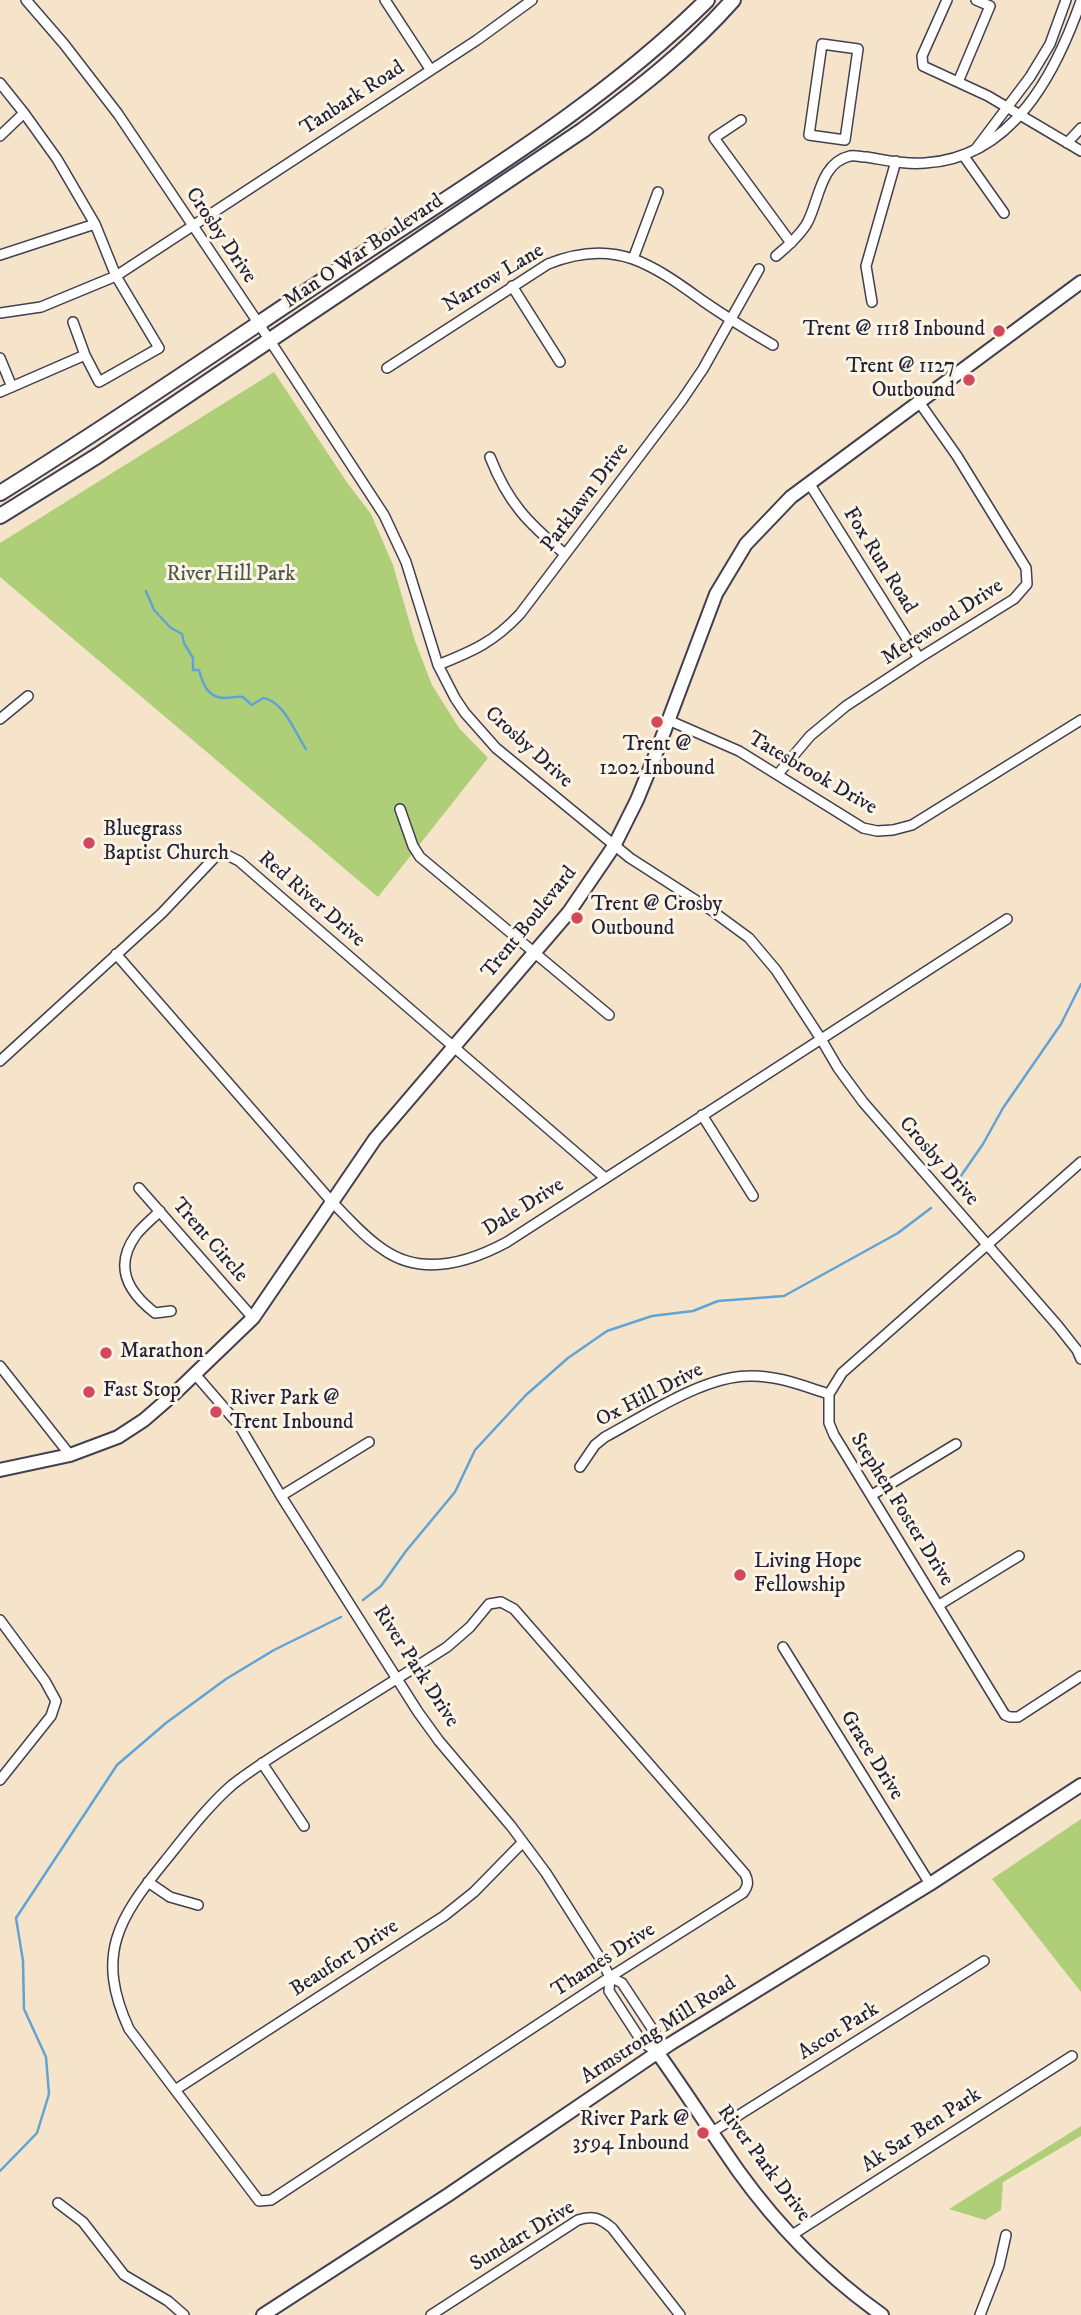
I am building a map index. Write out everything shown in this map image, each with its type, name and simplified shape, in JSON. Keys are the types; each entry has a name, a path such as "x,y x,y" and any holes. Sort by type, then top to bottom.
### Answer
{"main road":[{"name":"Man O War Boulevard","path":"0,494 492,169 605,90 677,30 707,0"},
{"name":"Man O War Boulevard","path":"0,516 97,456 601,116 654,76 733,0"}],"street":[{"name":"Crosby Drive","path":"26,0 65,44 105,96 384,514 406,562 438,665 455,698 483,735 614,846 749,938 776,970 838,1068 863,1102 1080,1352"},
{"path":"385,0 430,69"},
{"name":"Tanbark Road","path":"0,313 41,307 116,276 507,20 532,0"},
{"path":"947,0 922,56 923,66 1009,108 1081,151"},
{"path":"958,82 990,6 976,0"},
{"path":"974,151 1030,78 1050,44 1066,0"},
{"path":"776,256 792,243 810,217 825,175 839,162 851,156 920,164 944,162 988,145 1022,116 1063,47 1081,1"},
{"path":"845,141 809,135 822,44 858,49 845,141 851,156"},
{"path":"0,83 57,159 95,224 116,276 159,348 99,383 73,322"},
{"path":"1,133 24,113"},
{"path":"741,120 714,138 792,243"},
{"path":"1067,143 1081,128"},
{"path":"963,155 1003,213"},
{"path":"872,302 866,266 895,161"},
{"path":"634,259 658,192"},
{"path":"0,255 95,224"},
{"name":"Narrow Lane","path":"387,368 548,264 572,256 611,254 634,259 656,270 773,345"},
{"name":"Parklawn Drive","path":"438,665 477,650 507,628 682,401 759,269"},
{"name":"Trent Boulevard","path":"0,1471 70,1455 118,1437 144,1420 174,1394 253,1318 375,1139 569,912 614,846 637,800 708,613 726,575 759,528 790,497 1081,282"},
{"path":"512,286 560,362"},
{"path":"0,392 85,355"},
{"path":"0,358 12,387"},
{"name":"Merewood Drive","path":"778,774 810,736 826,722 919,657 1023,591 1028,577 1027,568 957,456 919,402"},
{"path":"490,457 507,496 517,510 565,554"},
{"name":"Fox Run Road","path":"809,483 919,657"},
{"path":"0,719 28,696"},
{"name":"Tatesbrook Drive","path":"668,720 739,751 863,828 877,831 912,825 1081,720"},
{"path":"400,809 413,846 420,857 609,1016"},
{"name":"Red River Drive","path":"0,1061 180,896 216,856 225,854 239,861 604,1177"},
{"name":"Dale Drive","path":"116,954 332,1202 368,1239 386,1252 420,1264 450,1264 478,1257 507,1242 1007,919"},
{"path":"702,1115 753,1196"},
{"path":"829,1394 842,1373 1081,1162"},
{"name":"Trent Circle","path":"139,1188 253,1318"},
{"path":"160,1211 136,1236 124,1267 125,1280 155,1313 170,1311"},
{"path":"0,1366 70,1455"},
{"name":"River Park Drive","path":"194,1373 239,1425 281,1496 439,1741 523,1842 591,1942 610,1977 609,1992 642,2042 657,2052 759,2198 830,2274 882,2315"},
{"name":"Ox Hill Drive","path":"580,1467 595,1445 605,1437 710,1382 729,1377 760,1376 829,1394"},
{"name":"Stephen Foster Drive","path":"829,1394 828,1416 834,1435 1004,1715 1018,1717 1081,1676"},
{"path":"281,1496 369,1441"},
{"path":"872,1495 956,1444"},
{"path":"939,1605 1020,1556"},
{"name":"Thames Drive","path":"501,1602 507,1604 745,1874 748,1884 743,1893 266,2202 256,2199 130,2029 122,2013 114,1981 115,1946 119,1928 130,1906 213,1804 231,1786 262,1763 460,1638 489,1604 501,1602"},
{"path":"0,1620 45,1681 56,1701 51,1716 0,1780"},
{"name":"Grace Drive","path":"783,1647 930,1884"},
{"path":"262,1763 304,1826"},
{"name":"Armstrong Mill Road","path":"262,2315 448,2195 657,2052 930,1884 1081,1785"},
{"name":"Beaufort Drive","path":"175,2090 443,1916 474,1892 523,1842"},
{"path":"148,1882 170,1897 198,1905"},
{"name":"Ascot Park","path":"712,2132 984,1961"},
{"name":"River Park Drive","path":"610,1977 622,1983 656,2033 657,2052"},
{"name":"Ak Sar Ben Park","path":"792,2235 1072,2056"},
{"path":"58,2203 83,2222 124,2275 168,2301 184,2315"},
{"name":"Sundart Drive","path":"430,2315 578,2220 593,2216 612,2228 674,2313"},
{"path":"980,2315 999,2266 1006,2235"}],"green space":[{"name":"River Hill Park","path":"274,372 371,514 393,565 415,641 432,685 459,728 488,758 378,897 0,577 0,543"},
{"path":"1081,1819 1081,1992 992,1879"},
{"path":"1081,2126 1081,2136 1003,2182 1001,2210 985,2220 949,2209"}],"waterway":[{"path":"146,591 154,610 171,628 182,634 193,658 193,670 199,670 210,693 225,698 243,697 252,705 263,698 270,700 283,711 306,749"},
{"path":"956,1183 983,1144 1003,1108 1061,1024 1081,984"},
{"path":"363,1600 381,1586 455,1492 475,1450 526,1395 568,1358 607,1331 652,1316 693,1311 718,1301 784,1296 898,1233 931,1208"},
{"path":"0,2171 37,2133 49,2094 46,2057 24,2009 23,1961 16,1918 117,1765 166,1723 226,1679 274,1650 341,1617"}],"place":[{"name":"Trent @ 1118 Inbound","path":"999,331"},
{"name":"Trent @ 1127 Outbound","path":"969,380"},
{"name":"Trent @ 1202 Inbound","path":"657,722"},
{"name":"Bluegrass Baptist Church","path":"89,843"},
{"name":"Trent @ Crosby Outbound","path":"577,918"},
{"name":"Marathon","path":"106,1353"},
{"name":"Fast Stop","path":"89,1392"},
{"name":"River Park @ Trent Inbound","path":"216,1412"},
{"name":"Living Hope Fellowship","path":"740,1575"},
{"name":"River Park @ 3594 Inbound","path":"703,2133"}]}
